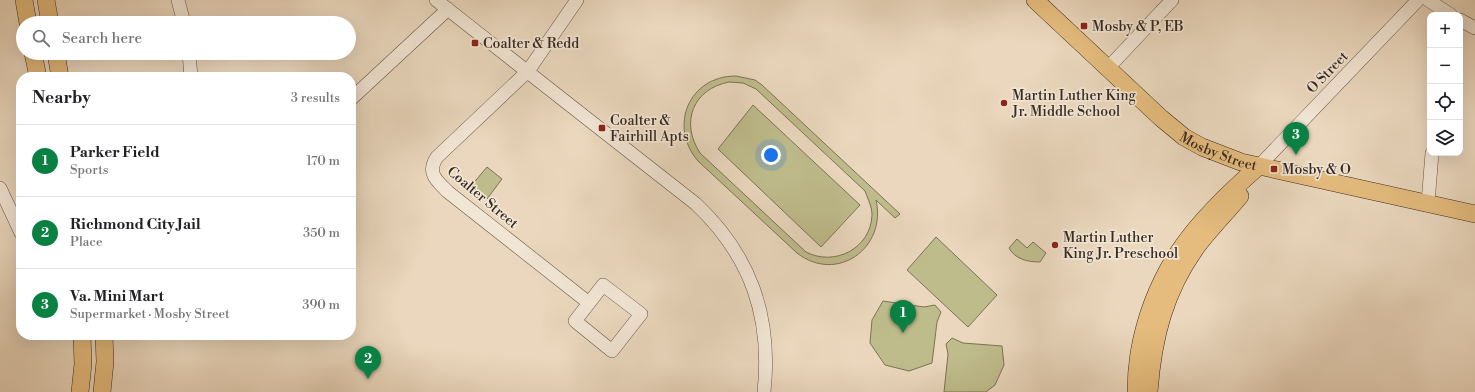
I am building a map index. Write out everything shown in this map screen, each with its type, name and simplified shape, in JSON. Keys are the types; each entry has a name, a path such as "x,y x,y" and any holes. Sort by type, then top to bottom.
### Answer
{"main road":[{"path":"24,0 27,16"},
{"path":"46,0 49,16"},
{"name":"Mosby Street","path":"1035,0 1161,118 1184,137 1211,151 1259,166 1475,214"},
{"path":"35,60 37,72"},
{"path":"57,60 59,72"},
{"path":"1150,392 1152,359 1160,323 1173,288 1180,261 1191,233 1207,214 1232,189 1259,166"},
{"path":"1136,392 1139,354 1146,324 1156,293 1180,261"},
{"path":"80,392 83,364 82,340"},
{"path":"102,392 105,362 104,340"}],"street":[{"path":"178,0 182,16"},
{"path":"436,0 696,204 709,216 725,235 740,258 752,282 761,314 766,343 766,374 764,392"},
{"path":"528,71 577,0"},
{"path":"1108,68 1172,0"},
{"name":"O Street","path":"1259,166 1418,0"},
{"path":"1428,0 1446,10"},
{"path":"356,94 448,9"},
{"path":"1463,22 1475,28"},
{"path":"190,60 191,72"},
{"name":"Coalter Street","path":"528,71 437,157 433,165 432,173 436,180 448,192 589,303"},
{"path":"1428,203 1432,156"},
{"path":"0,188 16,222"},
{"path":"603,285 640,314 612,351 575,321 589,303 603,285"}],"shaded area":[{"path":"736,76 755,80 762,85 900,214 895,218 876,200 877,217 874,233 866,246 856,256 842,263 828,265 812,262 797,253 698,161 689,147 685,133 684,119 688,105 695,94 706,84 720,78","holes":["729,82 743,83 756,89 865,191 872,212 870,227 865,237 850,252 839,256 828,257 817,256 806,252 700,153 694,141 691,130 691,119 694,108 699,99 706,92 717,86"]},
{"path":"753,105 860,205 821,247 718,149"},
{"path":"487,167 502,179 487,199 471,186"},
{"path":"936,237 997,295 968,327 907,270"},
{"path":"1017,239 1027,248 1033,242 1046,253 1040,262 1022,259 1012,252 1009,248"},
{"path":"883,301 924,307 935,305 941,312 937,322 932,363 909,371 885,365 870,343 872,320"},
{"path":"952,338 963,343 1002,346 1004,365 995,385 986,392 944,392 948,354 946,344"}],"place":[{"name":"Mosby & P, EB","path":"1084,26"},
{"name":"Coalter & Redd","path":"475,43"},
{"name":"Martin Luther King Jr. Middle School","path":"1004,103"},
{"name":"Coalter & Fairhill Apts","path":"602,128"},
{"name":"Va. Mini Mart","path":"1296,155"},
{"name":"Mosby & O","path":"1274,169"},
{"name":"Martin Luther King Jr. Preschool","path":"1055,245"},
{"name":"Parker Field","path":"903,333"},
{"name":"Richmond City Jail","path":"368,379"}]}
